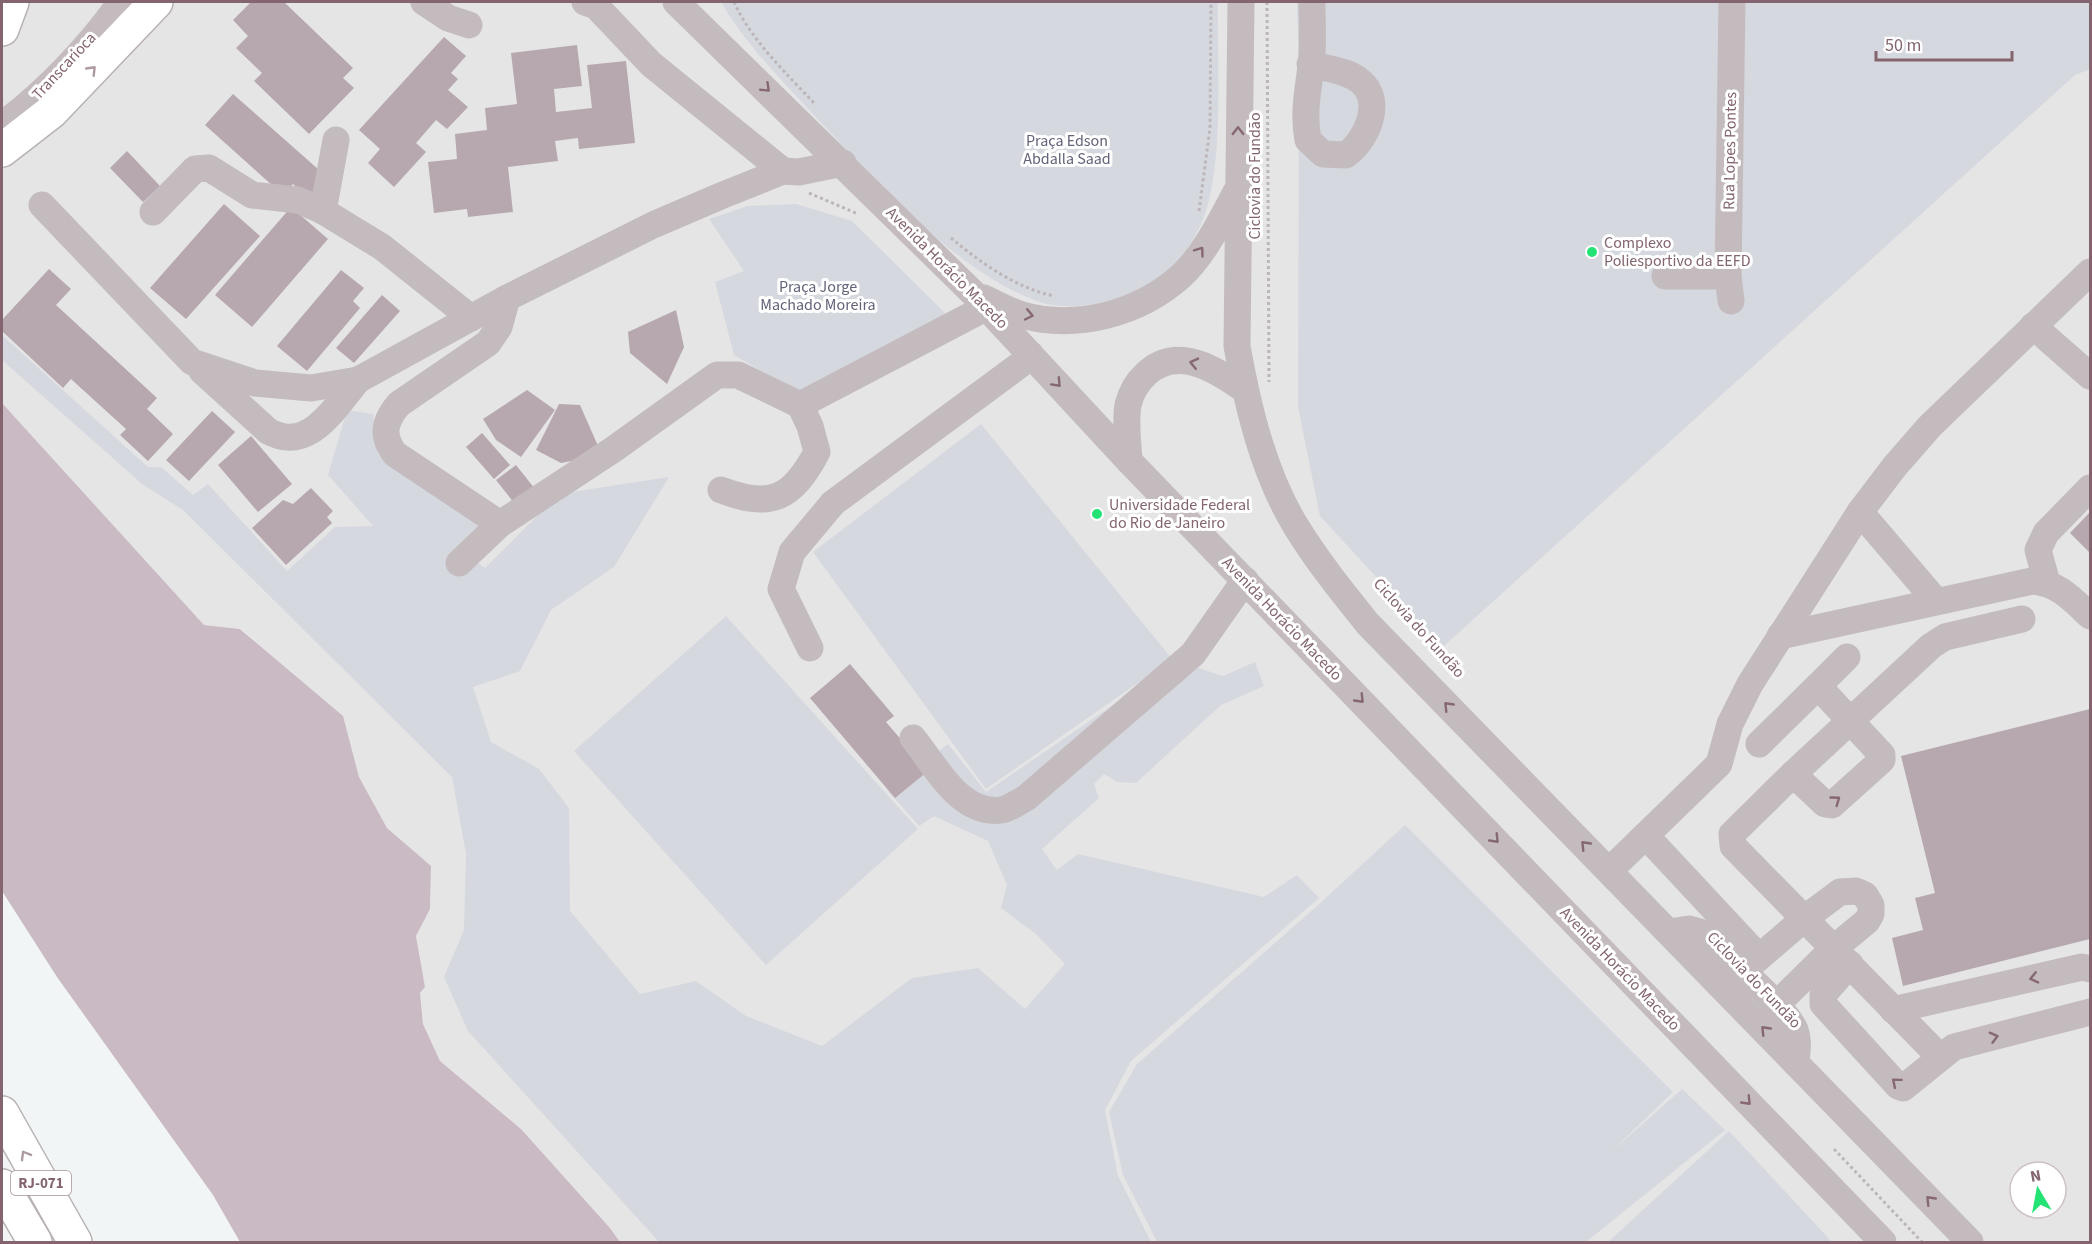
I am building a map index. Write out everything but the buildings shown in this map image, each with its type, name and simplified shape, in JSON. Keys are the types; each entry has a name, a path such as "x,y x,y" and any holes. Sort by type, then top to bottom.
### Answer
{"highway":[{"path":"2,29 12,2"},
{"path":"2,150 51,112 156,2"},
{"name":"RJ-071","path":"4,1118 75,1242"},
{"name":"RJ-071","path":"2,1186 35,1242"}],"street":[{"name":"Transcarioca","path":"2,125 26,107 55,78 121,2"},
{"path":"424,2 448,18 469,25"},
{"path":"585,2 596,6 651,64 783,171"},
{"name":"Avenida Horácio Macedo","path":"676,2 843,163 980,301 1129,461 1883,1242"},
{"path":"703,2 724,47"},
{"path":"1241,2 1236,323 1257,389 1284,504 1296,527 1336,584 1368,624 1970,1242"},
{"path":"1310,64 1312,2"},
{"name":"Rua Lopes Pontes","path":"1665,276 1730,289 1732,2"},
{"path":"323,211 336,140"},
{"path":"192,362 231,377 283,387 311,388 358,380 507,298 653,225 783,171 799,172 843,163"},
{"path":"153,212 195,169 209,168 252,195 298,200 323,211 382,247 471,318"},
{"path":"800,405 980,301 1021,314 1047,319 1084,321 1121,312 1155,294 1181,276 1219,225 1238,190"},
{"path":"42,206 192,362 268,431 279,437 293,438 307,434 321,424 358,380"},
{"path":"1609,871 1719,764 1730,724 1750,684 1860,512 1930,426 2091,272"},
{"path":"500,524 395,454 387,443 386,430 388,416 399,404 488,343 499,327 507,298"},
{"path":"2033,326 2091,376"},
{"path":"810,648 781,589 792,552 832,503 1021,364 1030,354"},
{"path":"1129,461 1127,423 1129,401 1139,380 1153,368 1177,360 1190,361 1215,369 1257,389"},
{"path":"459,562 500,524 614,449 717,375 738,375 800,405 810,426 817,452 807,470 777,498 765,501 753,500 721,490"},
{"path":"2047,582 2038,550 2046,532 2091,488"},
{"path":"1860,512 1936,602"},
{"path":"913,738 956,792 968,803 984,811 1003,810 1026,798 1193,654 1245,580"},
{"path":"1780,636 2032,581 2047,582 2065,592 2091,616"},
{"path":"1940,1057 1733,846 1732,834 1850,720 1931,646 1944,638 2022,619"},
{"path":"1759,744 1848,657"},
{"path":"1793,774 1828,806 1833,805 1882,760 1882,755 1818,686"},
{"path":"1646,836 1750,965 1795,1030 1798,1043 1796,1063"},
{"path":"1750,965 1805,918 1840,892 1856,891 1865,895 1871,905 1871,914 1842,956 1821,1000 1898,1086 1903,1088 1954,1047 2091,1012"},
{"path":"1669,932 1689,929 1700,932 1750,965"},
{"path":"1776,1005 1842,956"},
{"path":"1893,1010 2082,967 2091,969"}],"path":[{"path":"734,2 748,25 816,106"},
{"path":"1199,213 1210,128 1211,2"},
{"name":"Ciclovia do Fundão","path":"1257,389 1267,2"},
{"path":"947,234 1000,274 1041,293 1057,296"},
{"path":"1834,1149 1922,1242"}],"shaded area":[{"name":"Universidade Federal do Rio de Janeiro","path":"2,2 2090,2 2090,1242 620,1242 521,1129 440,1061 423,1024 420,993 425,987 416,936 430,909 431,867 387,828 359,777 342,716 241,629 204,625 2,403"},
{"path":"2,403 204,625 240,629 343,716 359,777 387,828 431,866 430,909 416,936 425,987 420,993 423,1024 440,1061 521,1129 620,1242 240,1242 213,1195 57,977 2,891"}],"green space":[{"name":"Praça Edson Abdalla Saad","path":"721,2 1218,2 1215,166 1211,192 1200,227 1185,251 1166,272 1142,288 1119,298 1096,304 1060,306 1037,301 1007,288 950,249 896,201 769,67 743,35"},
{"name":"Complexo Poliesportivo da EEFD","path":"1297,2 2090,2 2090,69 2075,75 1444,646 1439,641 1437,643 1320,516 1298,407 1299,76"},
{"name":"Praça Jorge Machado Moreira","path":"796,204 852,221 947,315 801,395 734,355 715,282 744,271 709,219 748,206"},
{"path":"2,335 148,467 161,467 193,495 208,484 287,571 335,527 373,526 328,475 347,410 373,414 378,455 487,531 474,560 485,568 559,494 669,477 614,567 551,610 520,671 473,687 491,742 539,769 569,808 570,911 640,994 696,981 746,1016 822,1046 912,978 978,968 1025,1009 1065,964 1036,934 1001,908 1007,885 988,841 934,816 919,826 887,790 948,744 986,792 1177,661 1223,676 1255,662 1264,686 1221,705 1136,783 1117,782 1104,774 1094,784 1099,798 1042,849 1057,870 1078,854 1264,897 1297,875 1319,898 1131,1061 1105,1110 1118,1176 1151,1242 659,1242 468,1031 444,977 464,930 466,854 452,777 183,510 142,484 2,360"},
{"path":"981,424 1172,659 986,789 813,552"},
{"path":"726,616 918,829 766,965 574,751"},
{"path":"1405,825 1673,1092 1611,1152 1682,1089 1725,1130 1586,1242 1157,1242 1123,1175 1109,1112 1137,1064 1317,906"},
{"path":"1729,1131 1832,1242 1608,1242"}],"place":[{"name":"Complexo Poliesportivo da EEFD","path":"1592,252"},
{"name":"Universidade Federal do Rio de Janeiro","path":"1097,514"}]}
